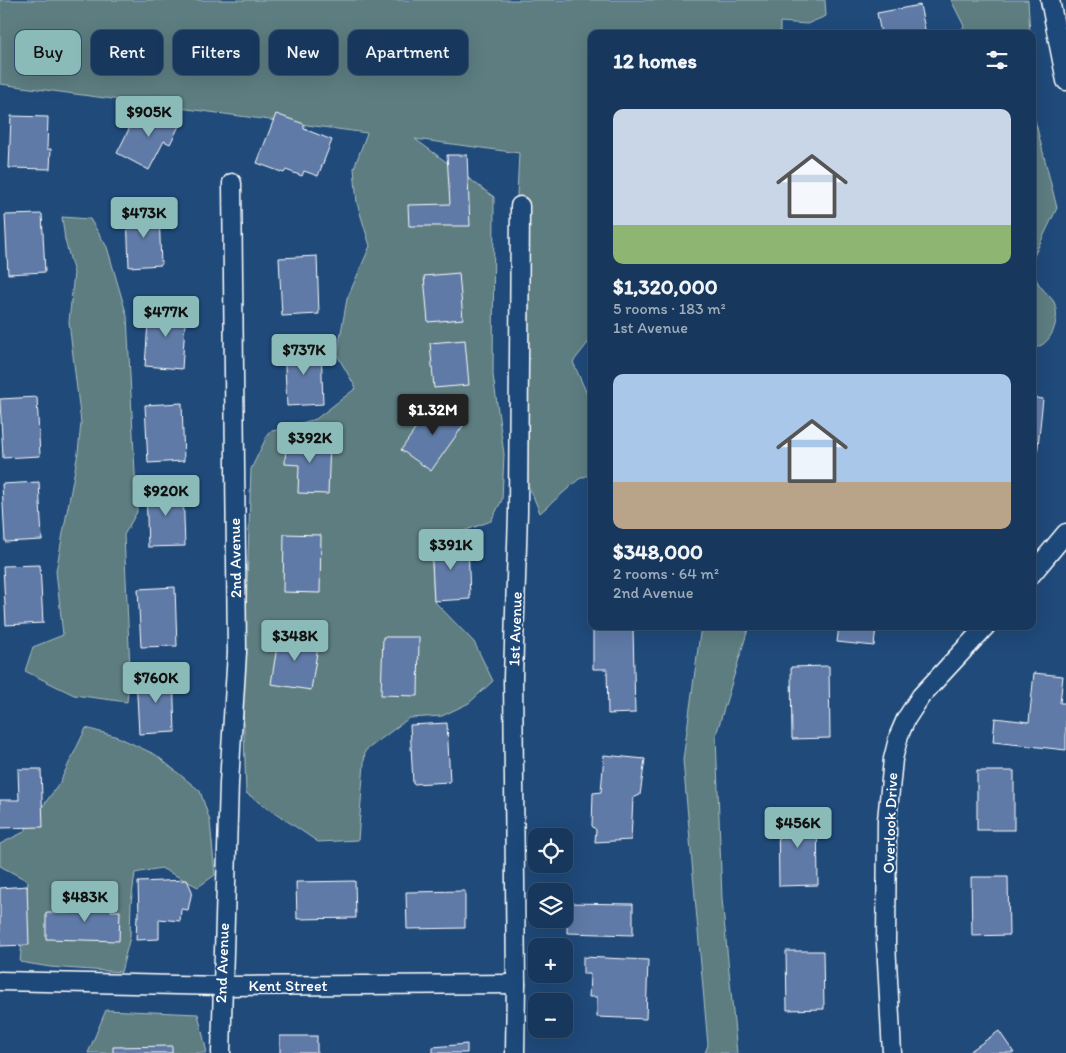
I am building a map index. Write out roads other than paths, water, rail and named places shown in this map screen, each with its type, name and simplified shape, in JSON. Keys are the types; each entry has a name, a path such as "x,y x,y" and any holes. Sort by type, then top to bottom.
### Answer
{"street":[{"path":"1050,0 1062,35 1066,81"},
{"name":"2nd Avenue","path":"220,1053 229,783 237,652 232,183"},
{"name":"1st Avenue","path":"515,1053 513,678 518,512 520,206"},
{"path":"1036,569 1066,533"},
{"name":"Overlook Drive","path":"892,1053 886,943 887,820 893,759 899,735 906,719 921,696 982,630"},
{"name":"Kent Street","path":"0,981 221,986 516,984"}]}
